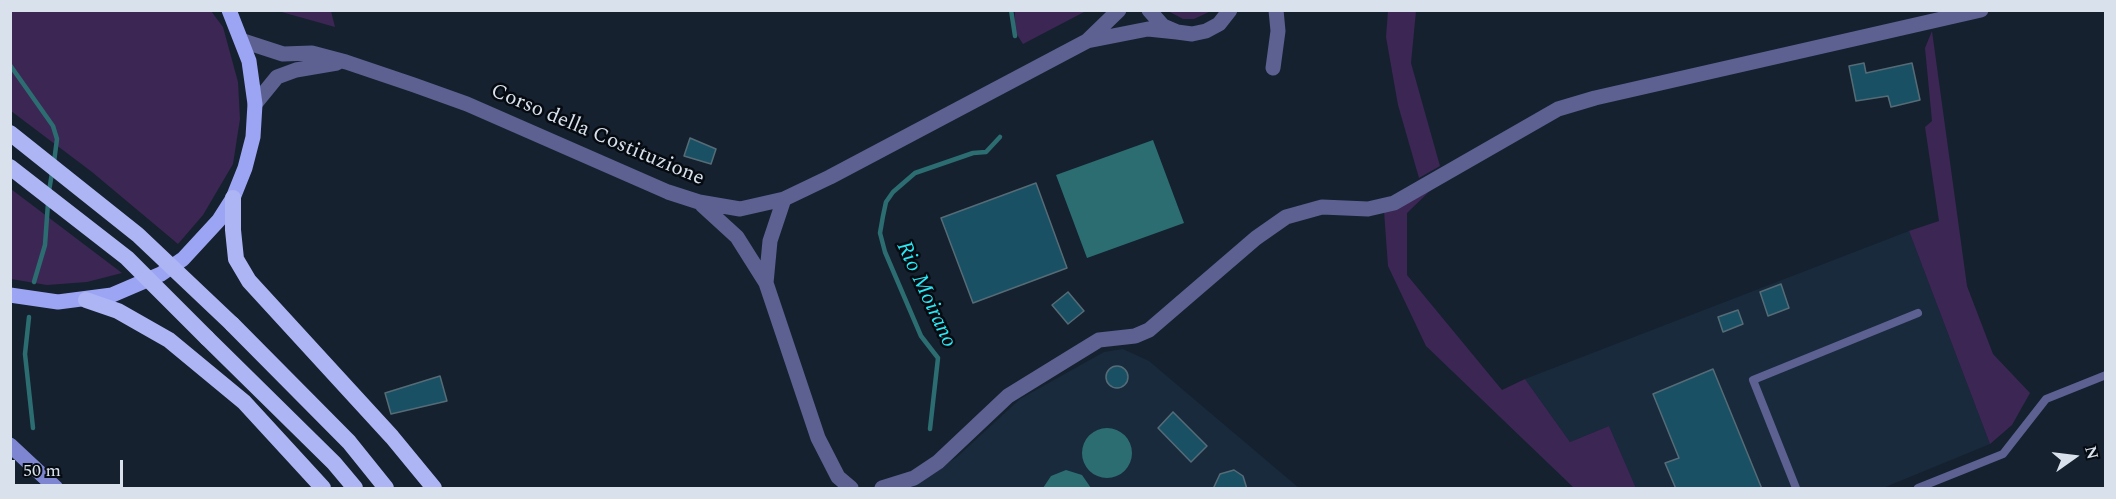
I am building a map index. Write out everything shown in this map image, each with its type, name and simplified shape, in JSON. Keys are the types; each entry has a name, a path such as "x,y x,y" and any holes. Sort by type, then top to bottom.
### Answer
{"highway":[{"path":"10,133 138,235 232,324 349,442 386,489"},
{"path":"10,167 127,258 334,463 356,489"},
{"path":"233,198 232,230 236,259 249,281 392,437 434,489"},
{"path":"86,300 118,311 169,340 244,402 323,489"}],"main road":[{"path":"10,295 58,302 86,300 137,286 183,259 213,227 233,198 245,168 253,137 255,105 251,72 243,41 229,10"},
{"path":"10,445 56,489"},
{"path":"33,465 46,489"}],"street":[{"path":"1087,41 1119,10"},
{"path":"1149,10 1163,26 1178,32"},
{"path":"1087,41 1148,29 1192,34 1206,31 1219,24 1230,10"},
{"path":"1273,68 1278,31 1276,10"},
{"path":"882,489 914,478 938,462 1008,396 1099,340 1136,336 1149,330 1256,238 1286,217 1322,207 1368,209 1394,203 1558,109 1595,98 1981,10"},
{"name":"Corso della Costituzione","path":"243,41 283,54 312,53 345,62 467,104 668,192 699,202 740,209 784,199 1087,41"},
{"path":"255,105 277,77 296,69 345,62"},
{"path":"766,283 771,241 784,199"},
{"path":"699,202 737,237 766,283 818,438 838,477 851,489"}],"lane":[{"path":"1796,489 1753,380 1918,313"},
{"path":"1918,489 2003,454 2046,399 2106,375"}],"shaded area":[{"path":"1015,10 1086,11 1023,44 1014,30"},
{"path":"10,11 211,11 223,27 238,82 240,119 233,164 203,215 178,244 92,172 11,111"},
{"path":"278,11 331,11 335,27"},
{"path":"1168,11 1211,11 1194,19 1183,19"},
{"path":"1388,11 1416,11 1411,63 1440,166 1419,178 1398,105 1386,37"},
{"path":"1932,31 1967,286 1993,354 2030,393 2012,425 1990,444 1909,231 1939,221 1925,127 1932,121 1925,48"},
{"path":"1153,140 1184,223 1087,258 1056,175"},
{"path":"1434,187 1407,213 1407,275 1502,390 1525,379 1570,442 1609,426 1636,488 1574,488 1426,346 1388,266 1384,211"},
{"path":"10,189 122,273 87,282 47,285 11,279"},
{"path":"1909,231 1990,444 1883,488 1636,488 1609,426 1570,442 1525,379"},
{"path":"1123,349 1149,361 1299,488 909,488 957,457 1020,399 1104,352"},
{"path":"1107,428 1116,430 1127,439 1132,453 1130,462 1121,473 1107,478 1098,476 1087,467 1082,453 1084,444 1093,433"},
{"path":"1066,470 1082,475 1091,488 1043,488 1051,476"}],"building":[{"path":"1864,63 1866,73 1912,63 1920,100 1891,107 1888,96 1856,101 1849,66"},
{"path":"690,138 716,149 711,164 684,156"},
{"path":"1036,183 1067,268 973,303 941,218"},
{"path":"1781,284 1789,308 1768,316 1760,292"},
{"path":"1068,292 1084,311 1068,324 1052,305"},
{"path":"1738,310 1743,324 1723,332 1718,317"},
{"path":"1117,366 1125,369 1128,377 1125,385 1117,388 1109,385 1106,377 1109,369"},
{"path":"1713,369 1762,489 1676,489 1665,463 1679,458 1653,394"},
{"path":"440,376 447,401 391,414 385,393"},
{"path":"1173,412 1207,446 1191,462 1158,428"},
{"path":"1234,470 1243,476 1247,489 1213,489 1220,474"}],"waterway":[{"name":"Rio Moirano","path":"1011,10 1015,36"},
{"path":"10,65 53,126 57,139 54,162"},
{"name":"Rio Moirano","path":"930,429 938,358 921,336 885,252 880,233 886,202 893,192 915,173 973,153 986,152 1000,137"},
{"path":"49,191 52,173"},
{"path":"34,282 45,245 48,203"},
{"path":"29,317 25,354 33,428"}]}
